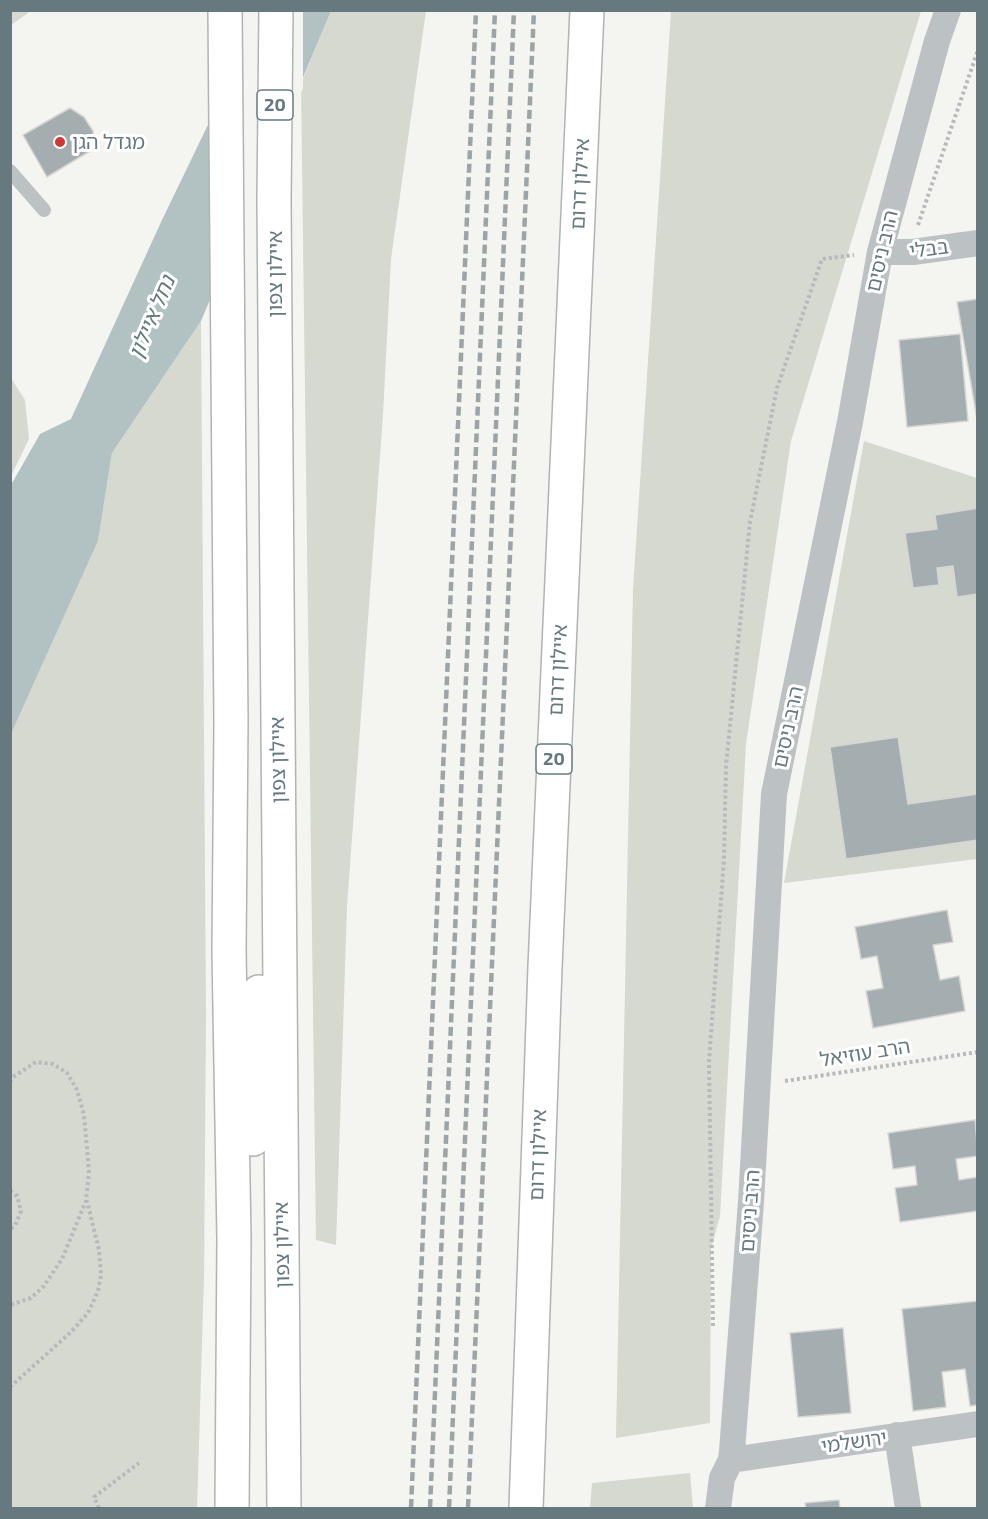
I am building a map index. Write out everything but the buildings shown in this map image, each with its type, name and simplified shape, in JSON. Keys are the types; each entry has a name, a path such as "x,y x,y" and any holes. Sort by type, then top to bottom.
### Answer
{"highway":[{"path":"225,10 234,1509"},
{"name":"איילון צפון","path":"276,10 274,199 284,1509"},
{"name":"איילון דרום","path":"526,1509 545,967 587,10"},
{"path":"234,1509 277,619"}],"street":[{"name":"הרב ניסים","path":"718,1509 722,1478 731,1460 751,1202 774,794 850,422 880,252 937,41 948,10"},
{"name":"בבלי","path":"880,252 913,252 978,243"},
{"name":"ירושלמי","path":"731,1460 978,1424"},
{"path":"897,1435 908,1509"}],"lane":[{"path":"10,171 44,210"}],"path":[{"name":"הרב עוזיאל","path":"757,1085 978,1052"},
{"path":"10,1082 13,1077 36,1062 53,1064 67,1072 77,1090 84,1115 89,1171 86,1201 62,1259 44,1286 32,1298 10,1305"},
{"path":"10,1191 16,1196 21,1211 15,1226 10,1229"},
{"path":"10,1387 70,1333 88,1313 98,1291 101,1275 99,1250 86,1201"},
{"path":"99,1509 94,1497 139,1462"}],"shaded area":[{"path":"11,10 31,10 31,11 11,25"},
{"path":"331,11 426,11 391,259 383,415 347,906 336,1245 316,1240 301,84"},
{"path":"671,11 921,11 791,441 746,744 720,1216 711,1249 710,1423 616,1438 633,589"},
{"path":"201,321 206,1014 204,1278 197,1508 11,1508 11,734 98,541 112,453"},
{"path":"11,378 25,400 29,439 11,476"},
{"path":"864,441 977,478 977,859 784,883"},
{"path":"690,1473 693,1508 590,1508 592,1483"}],"water":[{"name":"נחל איילון","path":"257,11 331,11 201,321 112,453 98,541 11,734 11,485 40,434 71,419 219,102"}],"pier":[{"path":"254,10 303,11 303,88 217,292 218,96"}],"railway":[{"path":"411,1508 476,10"},
{"path":"430,1508 495,10"},
{"path":"449,1508 514,10"},
{"path":"468,1508 534,10"}],"place":[{"name":"מגדל הגן","path":"60,142"}]}
